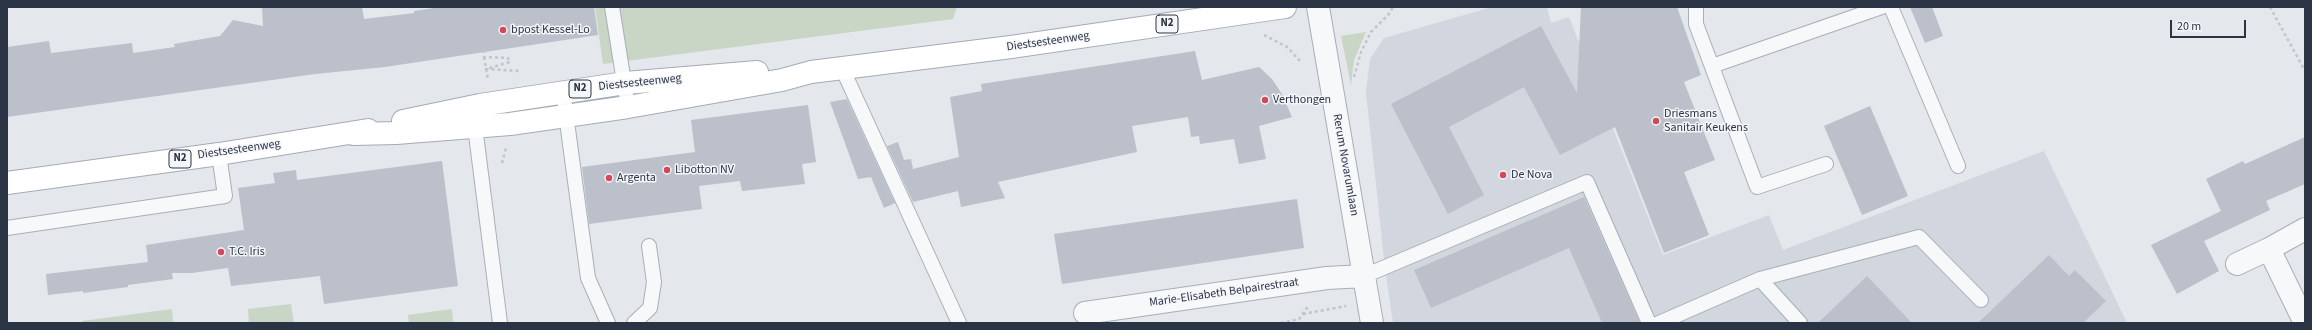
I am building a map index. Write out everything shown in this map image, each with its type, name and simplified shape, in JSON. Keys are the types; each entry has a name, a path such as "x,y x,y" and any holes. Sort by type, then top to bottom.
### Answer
{"main road":[{"name":"Diestsesteenweg","path":"474,117 565,117 782,80 811,72 1011,47 1285,7"},
{"name":"Diestsesteenweg","path":"7,183 474,117 562,92 625,83 779,70 811,72"}],"street":[{"name":"Rerum Novarumlaan","path":"1318,7 1372,323"},
{"path":"2237,264 2269,249 2305,229"},
{"path":"2269,249 2305,323"},
{"name":"Marie-Elisabeth Belpairestraat","path":"1085,313 1327,278 1364,276"}],"lane":[{"path":"612,7 628,107"},
{"path":"1696,7 1696,24 1757,187 1826,164"},
{"path":"1712,66 1882,7"},
{"path":"1891,7 1958,166"},
{"path":"842,68 959,323"},
{"path":"562,92 588,278 608,323"},
{"path":"474,117 500,323"},
{"path":"7,228 225,196 219,154"},
{"path":"1364,276 1587,182 1649,323"},
{"path":"1659,323 1678,319 1760,279 1919,237 1981,300"},
{"path":"634,323 650,308 654,282 649,246"},
{"path":"1760,279 1800,323"}],"path":[{"path":"1335,108 1356,73 1360,52 1371,32 1388,15 1393,7"},
{"path":"2270,7 2305,71"},
{"path":"1260,11 1261,32 1265,37 1288,47 1305,66"},
{"path":"484,50 488,84"},
{"path":"484,57 508,58 510,62 486,69"},
{"path":"486,69 520,71"},
{"path":"502,163 508,142"},
{"path":"1303,314 1368,302"}],"shaded area":[{"name":"De Nova","path":"1492,7 1547,7 1551,23 1569,17 1663,255 1769,215 1783,250 2044,151 2127,323 1393,323 1385,268 1366,92 1370,59 1384,38"}],"green space":[{"path":"595,7 957,7 953,19 603,64"},
{"path":"1366,32 1354,60 1351,85 1341,36"},
{"path":"291,304 294,323 249,323 248,309"},
{"path":"172,309 173,323 83,323 82,321"},
{"path":"452,309 453,323 409,323 408,315"}],"building":[{"path":"262,7 362,7 364,19 414,13 414,11 441,7 594,7 598,35 385,67 315,74 7,117 7,47 49,41 51,53 132,43 133,53 175,47 174,44 220,36 233,20 263,26"},
{"path":"1581,7 1677,7 1701,75 1684,82 1715,160 1684,172 1709,235 1664,253 1615,127 1560,155 1524,87 1449,127 1484,195 1448,214 1391,104 1541,26 1577,93"},
{"path":"1910,7 1932,7 1943,36 1925,43"},
{"path":"1195,51 1202,80 1259,67 1272,79 1282,94 1292,117 1259,126 1266,159 1239,164 1234,139 1200,144 1199,136 1191,137 1188,117 1132,126 1137,152 998,182 1005,198 961,207 958,191 913,202 887,146 898,142 904,160 911,159 913,169 959,157 950,97 982,91 981,84"},
{"path":"847,99 895,203 884,208 871,177 858,179 830,102"},
{"path":"808,105 816,162 802,164 805,184 742,191 740,181 699,186 702,209 589,224 582,167 695,152 691,120"},
{"path":"1870,106 1908,196 1862,215 1824,126"},
{"path":"2305,137 2305,184 2266,201 2270,210 2204,241 2219,271 2177,294 2151,245 2221,211 2206,179 2243,161 2245,164"},
{"path":"442,161 458,286 324,304 320,276 231,286 228,268 192,273 172,273 173,279 128,285 128,287 83,293 83,291 48,295 46,274 148,262 146,245 244,230 238,188 275,183 273,173 296,170 297,180"},
{"path":"1584,197 1640,323 1602,323 1569,248 1431,308 1414,270"},
{"path":"1297,199 1304,248 1062,284 1054,234"},
{"path":"2049,255 2069,276 2075,270 2106,301 2083,323 1978,323"},
{"path":"1867,276 1912,323 1818,323"}],"place":[{"name":"bpost Kessel-Lo","path":"503,30"},
{"name":"Verthongen","path":"1265,100"},
{"name":"Driesmans Sanitair Keukens","path":"1656,121"},
{"name":"Libotton NV","path":"667,170"},
{"name":"De Nova","path":"1503,175"},
{"name":"Argenta","path":"609,178"},
{"name":"T.C. Iris","path":"221,252"}]}
